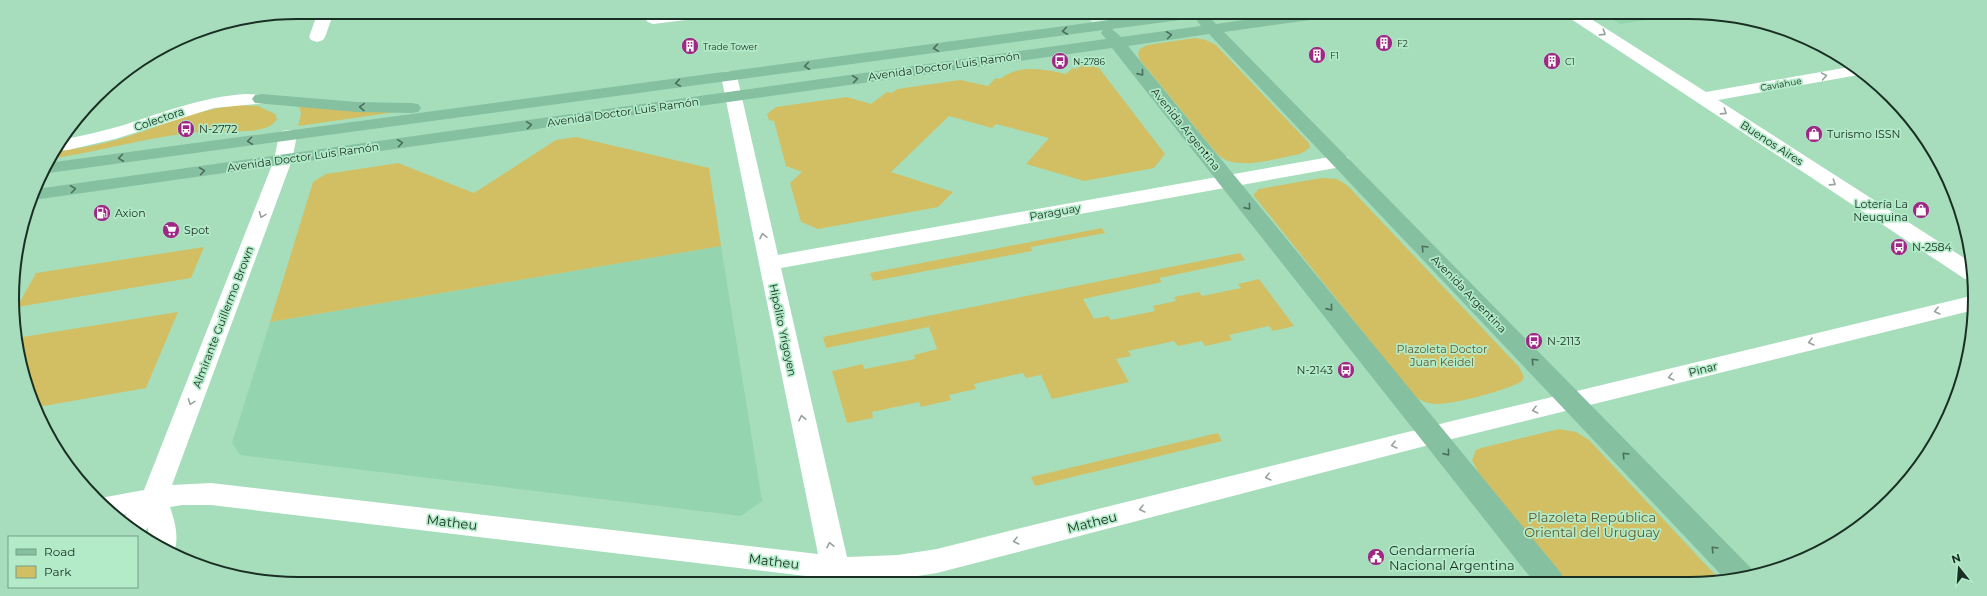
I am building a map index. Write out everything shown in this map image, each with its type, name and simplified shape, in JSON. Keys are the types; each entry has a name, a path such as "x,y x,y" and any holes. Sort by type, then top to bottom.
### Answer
{"main road":[{"name":"Avenida Argentina","path":"1098,19 1547,577"},
{"name":"Avenida Doctor Luis Ramón","path":"52,167 729,76 1110,34 1187,19"},
{"name":"Avenida Doctor Luis Ramón","path":"39,194 733,96 1110,34 1187,19"},
{"name":"Avenida Argentina","path":"1205,19 1738,573"},
{"path":"261,99 386,108 450,108 526,104"},
{"path":"261,99 273,102 286,110 291,121 288,135"}],"street":[{"path":"317,37 323,19"},
{"name":"Buenos Aires","path":"1581,19 1966,270"},
{"name":"Caviahue","path":"1703,98 1851,71"},
{"name":"Hipólito Yrigoyen","path":"729,76 836,576"},
{"name":"Colectora","path":"65,144 116,133 201,105 230,100 261,99"},
{"name":"Almirante Guillermo Brown","path":"135,524 154,498 283,160 288,135"},
{"name":"Paraguay","path":"769,263 1340,161"},
{"name":"Pinar","path":"1432,435 1968,304"},
{"name":"Matheu","path":"112,506 182,494 212,494 836,576 937,562 1432,435"},
{"path":"154,498 162,525 164,537 163,542"}],"shaded area":[{"path":"1612,19 1653,19 1620,24"},
{"path":"721,246 762,501 741,516 240,455 232,443 270,322"}],"green space":[{"path":"1195,38 1206,40 1216,45 1309,143 1310,148 1300,154 1269,161 1246,163 1235,163 1218,155 1140,60 1138,54 1140,49 1147,45"},
{"path":"1082,64 1099,68 1165,154 1154,168 1084,181 1026,164 1049,138 996,124 992,128 949,116 891,172 953,192 938,207 818,229 801,222 790,183 802,172 786,166 774,121 769,120 767,114 776,107 847,97 871,104 887,92 892,93 897,89 960,80 988,86 996,78 1000,79 1015,71 1040,69 1066,74 1073,68 1077,69"},
{"path":"240,105 258,106 275,114 277,119 265,128 257,130 192,133 151,139 56,158 61,151 87,147 120,139 193,114"},
{"path":"299,105 339,110 396,112 298,126 301,114"},
{"path":"576,137 709,168 721,246 270,322 313,182 326,174 398,163 474,193 556,140"},
{"name":"Plazoleta Doctor Juan Keidel","path":"1321,178 1337,179 1348,186 1519,367 1524,377 1522,381 1494,392 1444,404 1428,403 1414,396 1254,196 1259,189"},
{"path":"1102,228 1105,233 1031,247 1032,251 873,281 870,273"},
{"path":"204,247 191,278 19,307 19,303 36,273"},
{"path":"1240,253 1245,260 1159,278 1162,282 1083,299 1094,319 1108,316 1111,320 1155,311 1153,306 1176,301 1174,297 1199,292 1202,296 1241,288 1238,284 1259,279 1294,326 1273,331 1269,326 1229,335 1232,340 1205,346 1202,341 1178,346 1174,341 1128,351 1131,356 1116,359 1129,382 1052,399 1041,375 1026,378 1023,373 974,384 976,389 949,395 951,400 921,407 919,402 872,412 873,418 847,423 832,371 863,364 864,369 915,359 914,355 937,349 929,327 826,348 823,337"},
{"path":"178,312 146,388 41,407 24,352 22,337"},
{"name":"Plazoleta República Oriental del Uruguay","path":"1559,429 1576,432 1589,440 1716,576 1689,577 1563,577 1478,472 1472,460 1476,450"},
{"path":"1218,433 1222,441 1035,486 1031,477"}],"place":[{"name":"F2","path":"1384,43"},
{"name":"Trade Tower","path":"690,46"},
{"name":"F1","path":"1317,55"},
{"name":"N-2786","path":"1060,61"},
{"name":"C1","path":"1552,61"},
{"name":"N-2772","path":"186,129"},
{"name":"Turismo ISSN","path":"1814,134"},
{"name":"Lotería La Neuquina","path":"1921,210"},
{"name":"Axion","path":"102,213"},
{"name":"Spot","path":"171,230"},
{"name":"N-2584","path":"1899,247"},
{"name":"N-2113","path":"1534,341"},
{"name":"N-2143","path":"1346,370"},
{"name":"Gendarmería Nacional Argentina","path":"1376,557"}]}
